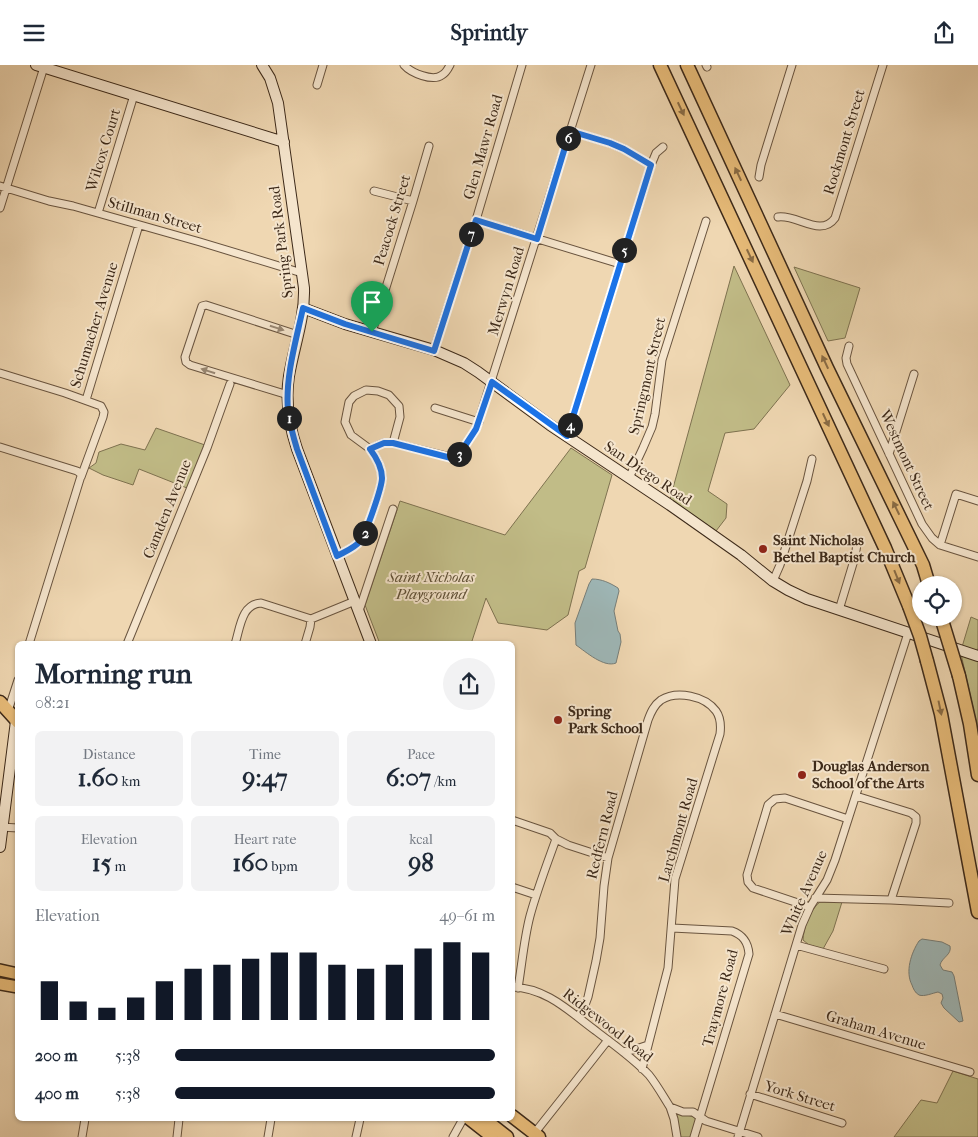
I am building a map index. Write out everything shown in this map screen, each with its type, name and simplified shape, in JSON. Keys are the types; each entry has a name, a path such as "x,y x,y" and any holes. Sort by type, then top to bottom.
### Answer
{"highway":[{"path":"660,65 885,548 920,636 937,695 978,911"},
{"path":"687,65 831,375 923,565 926,576"},
{"path":"943,626 959,676 970,724 978,775"},
{"path":"4,707 15,719"},
{"path":"515,1119 535,1136"},
{"path":"487,1121 507,1137"}],"main road":[{"path":"0,970 15,973"},
{"path":"0,983 15,986"},
{"path":"472,1121 492,1137"}],"street":[{"name":"Spring Park Road","path":"262,65 270,78 277,97 304,296 289,375 288,409 292,435 370,641"},
{"path":"317,85 323,65"},
{"path":"404,65 412,72 430,78 442,76 450,65"},
{"name":"Glen Mawr Road","path":"434,351 476,220 522,65"},
{"name":"Merwyn Road","path":"393,443 455,459 476,429 591,65"},
{"path":"759,177 792,65"},
{"name":"Rockmont Street","path":"778,217 789,217 819,227 828,225 835,218 883,65"},
{"path":"0,208 3,187 40,66 284,142"},
{"name":"Wilcox Court","path":"98,213 134,95"},
{"path":"570,131 617,146 651,165"},
{"name":"Peacock Street","path":"372,332 429,146"},
{"path":"567,436 651,165 656,153 663,147"},
{"name":"Stillman Street","path":"3,187 200,242 302,273"},
{"path":"374,191 413,201"},
{"path":"476,220 620,264"},
{"name":"Springmont Street","path":"629,478 652,427 662,360 706,221"},
{"name":"Schumacher Avenue","path":"30,641 80,476 104,412 101,406 86,400 139,225"},
{"path":"288,395 190,365 186,362 185,357 202,306 206,305 298,335"},
{"name":"San Diego Road","path":"303,308 434,351 464,363 741,555 773,581 796,595 978,656"},
{"name":"Westmont Street","path":"848,346 847,363 889,454 922,524 940,545"},
{"path":"0,373 86,400"},
{"path":"889,454 914,374"},
{"name":"Camden Avenue","path":"128,641 207,448 230,384"},
{"path":"337,556 359,543 366,530 382,478 379,465 370,449 351,435 345,421 349,402 354,396 366,390 378,391 389,395 399,407 400,417 393,443 384,443 370,449"},
{"path":"435,408 479,422"},
{"path":"0,447 77,471 80,476"},
{"path":"773,581 807,481 812,459"},
{"path":"978,501 956,494 940,545 978,557"},
{"path":"359,611 393,509"},
{"path":"839,610 857,544"},
{"path":"236,641 245,612 256,603 311,619 355,601"},
{"path":"306,641 311,619"},
{"name":"White Avenue","path":"739,1134 802,925 810,907 832,870 908,633"},
{"path":"4,707 15,686"},
{"name":"Redfern Road","path":"578,1017 588,997 596,961 608,858 651,711 661,700 669,696 677,695 696,699"},
{"name":"Larchmont Road","path":"642,1069 668,968 675,879 721,728 720,719 716,712 706,703 696,699"},
{"path":"0,847 1,827 15,734"},
{"path":"856,796 912,813 916,817 916,823 891,900"},
{"path":"810,907 753,888 748,883 746,875 768,805 775,799 785,798 848,819"},
{"path":"515,821 550,833 556,839 568,845 608,858"},
{"path":"1,827 15,829"},
{"path":"515,988 536,895 556,839"},
{"path":"515,888 536,895"},
{"path":"815,898 949,903"},
{"name":"Traymore Road","path":"672,928 732,931 742,937 747,942 749,948 749,954 694,1137"},
{"path":"796,945 884,969"},
{"name":"Ridgewood Road","path":"515,988 547,996 561,1004 642,1069 657,1086 670,1107 677,1137"},
{"name":"Graham Avenue","path":"775,1014 970,1072"},
{"path":"535,1136 608,1040"},
{"path":"623,1052 648,1045"},
{"name":"York Street","path":"750,1094 842,1123"},
{"path":"670,1107 693,1112 700,1118 739,1134 758,1137"},
{"path":"82,1137 85,1121"},
{"path":"177,1137 179,1121"},
{"path":"268,1137 271,1121"},
{"path":"356,1137 360,1121"},
{"path":"453,1137 462,1121"}],"green space":[{"path":"734,266 790,385 754,429 725,433 708,491 727,504 726,518 716,531 670,499"},
{"path":"794,267 860,288 845,338 828,341"},
{"path":"156,428 205,445 187,488 139,469 133,485 89,468 96,463 99,452 121,444 145,450"},
{"name":"Saint Nicholas Playground","path":"571,448 612,475 585,568 579,571 568,615 547,630 498,623 486,598 472,641 379,641 365,605 400,501 505,535"},
{"path":"971,617 978,620 978,648 976,653 962,647"},
{"path":"961,654 978,660 978,730"},
{"path":"820,902 842,902 833,931 823,949 809,945 803,940 808,919"},
{"path":"953,1071 978,1079 978,1137 894,1137 921,1100 937,1103"},
{"path":"677,1113 694,1117 696,1120 691,1137 680,1137"}],"water":[{"path":"592,579 609,583 618,588 619,591 614,611 621,642 616,663 611,664 601,661 576,645 575,623"},
{"path":"922,939 942,942 950,946 950,952 940,965 943,970 952,972 954,976 963,1021 959,1022 944,1008 941,1003 942,994 938,992 921,995 914,989 910,980 909,969 911,957 919,941"}],"place":[{"name":"Saint Nicholas Bethel Baptist Church","path":"763,549"},
{"name":"Spring Park School","path":"558,720"},
{"name":"Douglas Anderson School of the Arts","path":"802,775"}],"route":[{"path":"570,131 610,143 651,165 567,436 492,382 476,429 457,458 388,442 370,449 379,465 382,478 370,522 359,543 337,556 292,435 288,409 289,375 303,308 372,332 434,351 476,220 537,239 570,131"}]}
